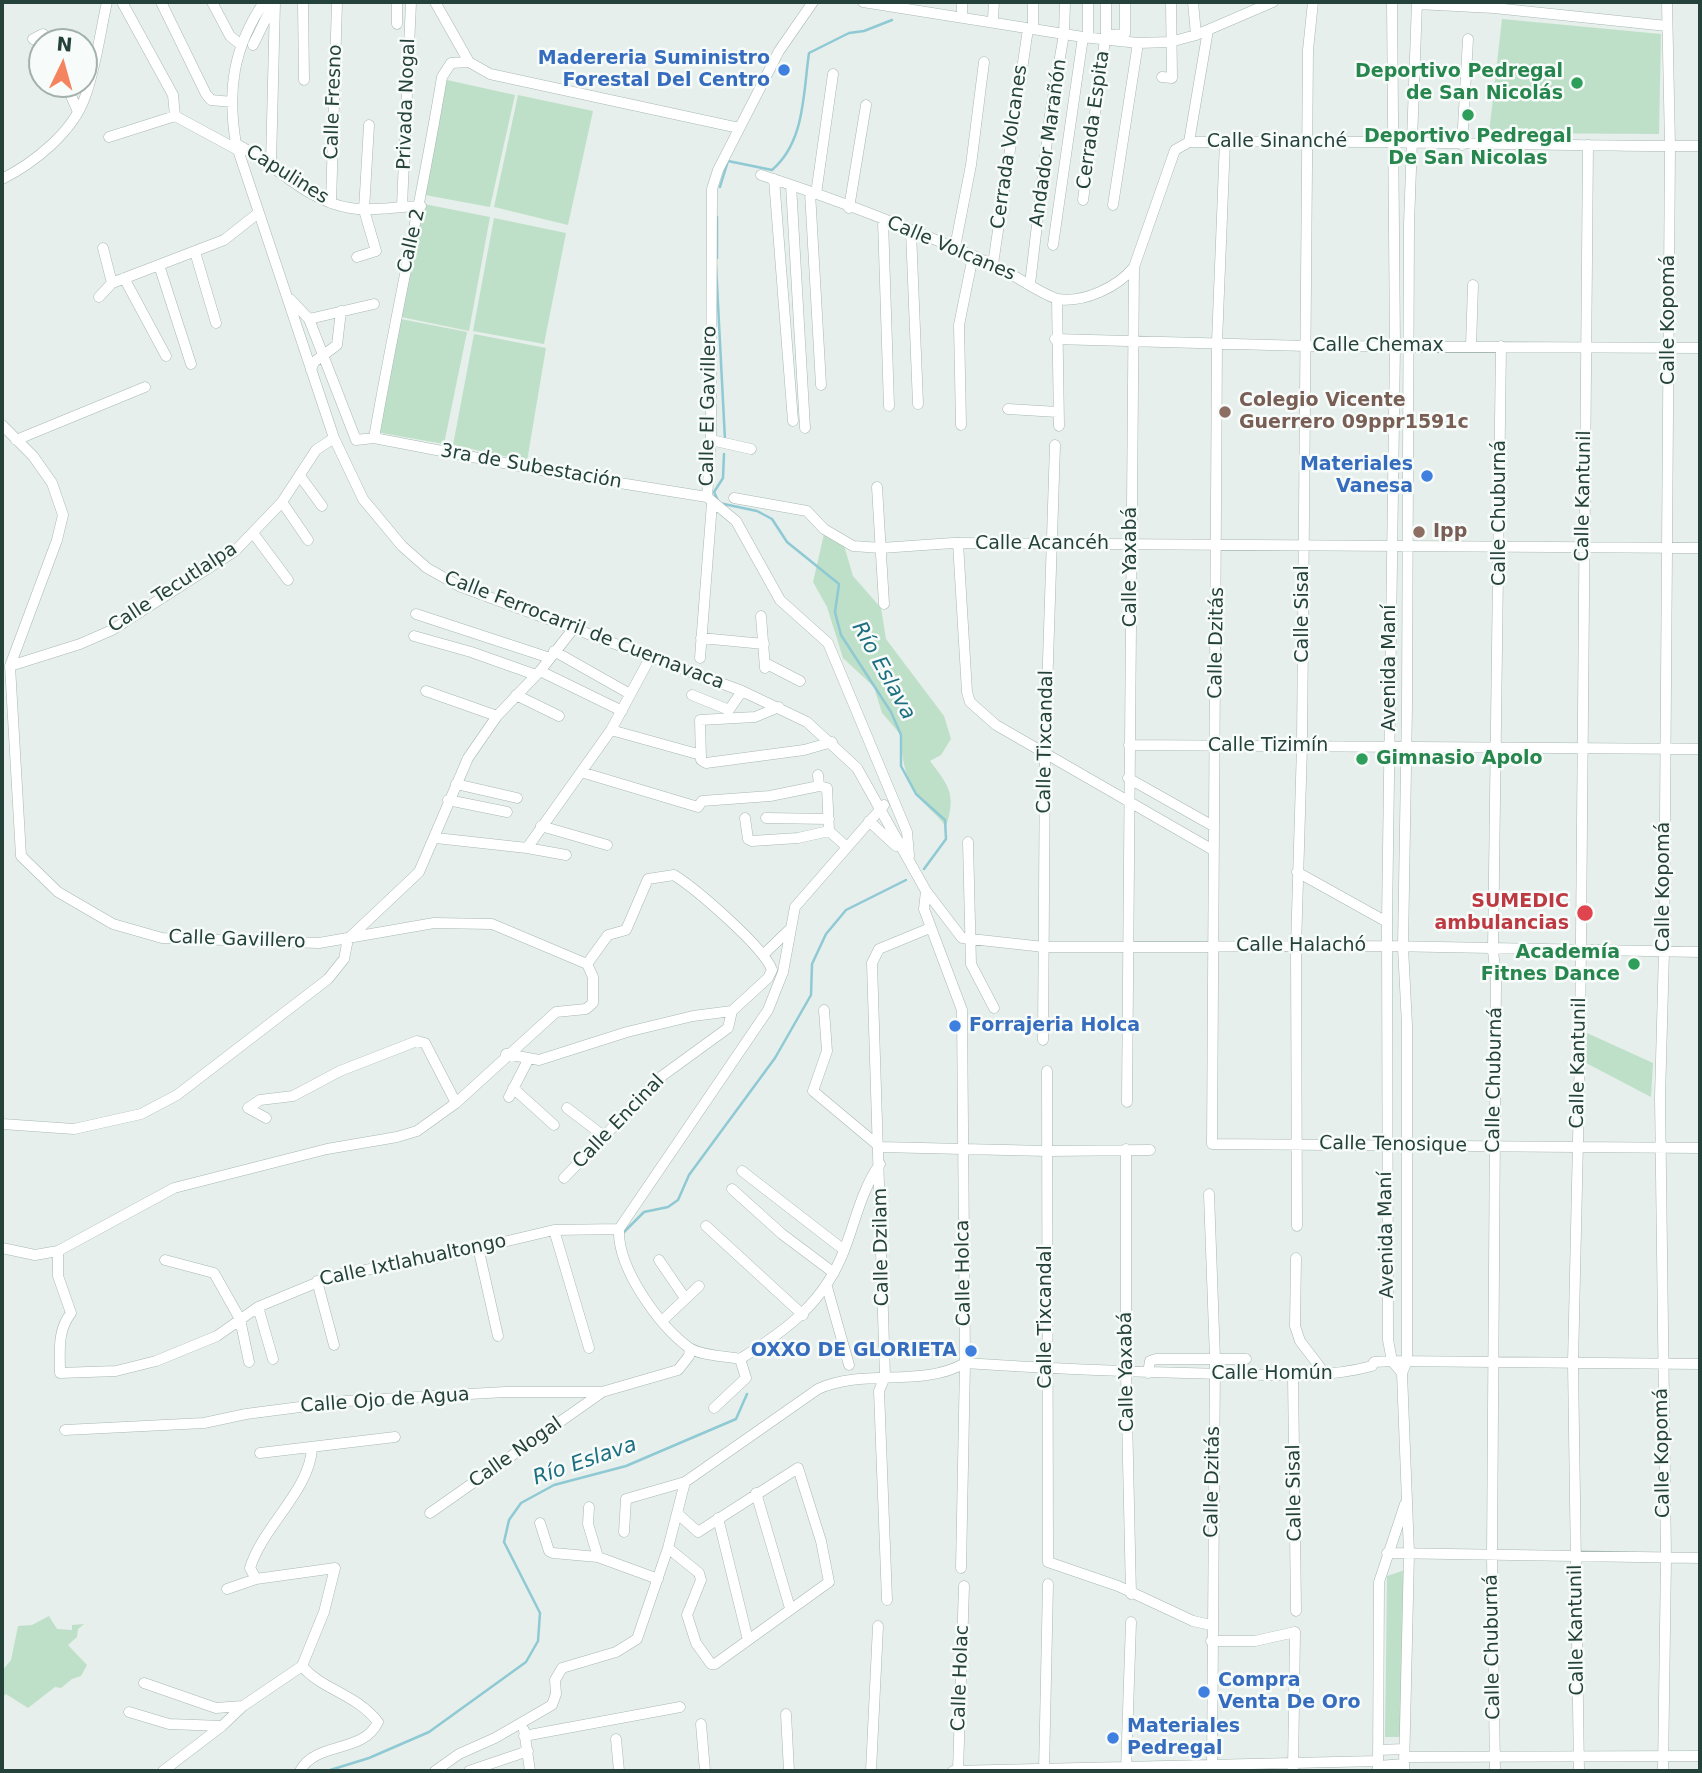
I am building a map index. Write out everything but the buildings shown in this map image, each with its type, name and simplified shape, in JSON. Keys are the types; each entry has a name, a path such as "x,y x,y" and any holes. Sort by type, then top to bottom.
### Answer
{"street":[{"path":"2,179 43,151 78,112 86,96 107,2"},
{"path":"122,2 173,95 175,116"},
{"path":"161,2 206,94 211,100 232,102"},
{"path":"212,2 230,36 240,44"},
{"name":"Calle Ferrocarril de Cuernavaca","path":"264,2 240,44 232,102 237,147 257,214 334,438 363,499 376,517 427,568 459,586 742,691 807,722 832,742 857,768 895,838 910,857"},
{"path":"253,45 274,2"},
{"path":"271,164 274,2"},
{"path":"303,2 304,80"},
{"name":"Calle Fresno","path":"331,203 337,2"},
{"path":"397,2 397,24"},
{"name":"Privada Nogal","path":"402,206 411,2"},
{"path":"435,2 469,62 490,74 739,128"},
{"name":"Calle El Gavillero","path":"813,2 779,51 739,128 712,189 709,500 726,510 736,521 780,600 828,643 891,800 907,832 910,857"},
{"path":"863,2 1138,43 1196,35 1273,2"},
{"path":"898,2 962,7 1030,27"},
{"path":"993,18 994,2"},
{"name":"Cerrada Volcanes","path":"993,264 1034,2"},
{"name":"Andador Marañón","path":"1030,284 1051,115 1065,32 1065,2"},
{"path":"1053,245 1088,2"},
{"name":"Cerrada Espita","path":"1083,200 1106,38 1106,2"},
{"path":"1106,38 1125,34 1125,2"},
{"path":"1162,77 1172,78 1171,2"},
{"path":"1193,2 1196,35"},
{"name":"Calle Sisal","path":"1297,1226 1296,947 1303,746 1308,33 1313,2"},
{"name":"Avenida Maní","path":"1392,2 1395,346 1386,1145 1388,1340 1392,1360"},
{"name":"Calle Kopomá","path":"1663,1771 1666,1558 1661,1364 1663,1148 1660,1097 1664,951 1670,146 1667,2"},
{"path":"1417,3 1544,12 1667,26"},
{"name":"Avenida Maní","path":"1404,1760 1409,1553 1402,1373 1407,1361 1408,1146 1403,947 1412,145 1417,3"},
{"name":"Calle Yaxabá","path":"1127,1102 1134,267 1175,150 1189,142 1208,30"},
{"path":"1462,145 1468,39"},
{"path":"1113,205 1138,43"},
{"name":"Calle 2","path":"374,438 396,312 421,205 442,77 451,63 469,62"},
{"path":"955,247 971,165 985,62"},
{"path":"821,385 813,193 833,75"},
{"path":"72,98 78,112"},
{"path":"849,208 866,105"},
{"path":"109,137 175,116 237,147"},
{"path":"357,257 376,251 364,210 369,125"},
{"name":"Calle Dzitás","path":"1212,1144 1213,826 1218,545 1217,342 1225,141"},
{"name":"Calle Sinanché","path":"1189,142 1700,146"},
{"name":"Calle Kantunil","path":"1579,1771 1573,1363 1578,1147 1588,145"},
{"name":"Capulines","path":"237,147 271,164 311,194 331,203 364,210 421,205"},
{"name":"Calle Volcanes","path":"761,175 955,247 993,264 1057,299"},
{"path":"774,179 793,421"},
{"path":"791,185 805,428"},
{"path":"99,297 112,283 224,240 257,214"},
{"path":"883,220 889,406"},
{"path":"911,230 918,404"},
{"path":"103,248 112,283"},
{"path":"195,252 216,323"},
{"path":"961,425 959,326 973,256"},
{"path":"159,265 191,364"},
{"path":"1059,426 1055,339 1057,299 1081,297 1108,289 1125,279 1134,267"},
{"path":"124,278 166,356"},
{"path":"1471,346 1474,285"},
{"path":"287,297 309,319 324,357"},
{"path":"309,319 374,304"},
{"path":"311,370 314,362 324,357 339,342 341,311"},
{"name":"Calle Chemax","path":"1055,339 1306,346 1700,348"},
{"name":"Calle Chuburná","path":"1495,1771 1492,1556 1496,979 1493,950 1501,346"},
{"name":"3ra de Subestación","path":"324,357 356,440 374,438 709,500"},
{"path":"16,440 145,387"},
{"path":"1008,409 1058,412"},
{"name":"Calle Gavillero","path":"3,424 52,483 63,515 57,540 10,666 21,856 58,892 113,924 162,937 319,943 434,923 492,924 587,964"},
{"name":"Calle Tecutlalpa","path":"10,666 80,644 113,630 235,551 282,502 316,450 334,438"},
{"path":"711,440 751,449"},
{"name":"Calle Tixcandal","path":"1043,1040 1045,753 1055,445"},
{"path":"300,476 322,506"},
{"path":"877,487 884,604"},
{"name":"Calle Acancéh","path":"734,498 807,511 824,529 853,546 881,548 958,543 1700,548"},
{"path":"700,658 709,500"},
{"path":"282,502 308,540"},
{"path":"253,533 288,580"},
{"path":"958,543 967,692 982,715 1213,850"},
{"path":"416,614 552,655 631,694"},
{"path":"761,615 765,666 800,681"},
{"path":"2,1124 74,1129 141,1114 177,1096 328,979 344,959 348,939 419,872 436,838 448,800 468,758 497,716 538,673 574,628"},
{"path":"414,636 538,673 622,711"},
{"path":"701,638 764,644"},
{"path":"527,848 611,730 650,656"},
{"path":"426,691 497,716"},
{"path":"692,695 729,710 742,691"},
{"path":"516,695 559,716"},
{"path":"701,758 699,722 702,718 755,717 779,707"},
{"path":"611,730 701,758 706,763 793,752 832,742"},
{"name":"Calle Tizimín","path":"1129,745 1700,749"},
{"path":"581,772 698,807 702,802 770,796 819,781 828,790 829,831 847,847"},
{"path":"1128,778 1213,826"},
{"path":"456,784 517,798"},
{"path":"448,800 507,813"},
{"path":"880,1163 864,1191 845,1250 827,1287 803,1315 740,1359 690,1349 633,1282 619,1229 768,1010 783,972 795,907 869,821 891,800"},
{"path":"745,818 748,839 752,841 787,836 798,838 829,831"},
{"path":"766,818 829,819"},
{"path":"869,821 910,857 926,891 941,908 957,934 969,940"},
{"path":"541,826 607,845"},
{"path":"436,838 527,848 566,856"},
{"path":"968,842 969,940 975,977 994,1009"},
{"path":"1297,872 1387,922"},
{"path":"2,1248 35,1255 58,1251 174,1188 327,1149 417,1131 456,1102 506,1054 556,1012 586,1009 593,1003 593,977 587,964 608,935 626,930 648,879 674,875 763,955 790,929"},
{"path":"926,891 924,909 930,928"},
{"name":"Calle Holca","path":"930,928 962,1010 965,1363 961,1568"},
{"name":"Calle Dzilam","path":"887,1600 879,1391 885,1377 874,954 888,944 930,928"},
{"name":"Calle Halachó","path":"969,940 1044,947 1387,946 1700,952"},
{"name":"Calle Encinal","path":"564,1178 662,1076 728,1028 732,1011 771,975 771,966 763,955"},
{"path":"824,1010 827,1051 813,1091 880,1147 1047,1151 1150,1150"},
{"path":"506,1054 539,1060 627,1032 693,1016 732,1011"},
{"path":"266,1118 248,1108 260,1100 293,1096 340,1070 417,1041 425,1043 456,1102"},
{"path":"528,1060 511,1092 554,1125"},
{"name":"Calle Tixcandal","path":"1047,1071 1045,1368 1048,1562 1118,1586 1131,1594"},
{"path":"567,1108 605,1137"},
{"name":"Calle Tenosique","path":"1212,1144 1700,1148"},
{"name":"Calle Yaxabá","path":"1126,1149 1126,1371 1131,1594"},
{"path":"742,1171 845,1250"},
{"path":"732,1189 782,1234 834,1273"},
{"name":"Calle Dzitás","path":"1209,1194 1215,1359 1212,1768"},
{"path":"706,1226 803,1315"},
{"name":"Calle Ixtlahualtongo","path":"58,1251 58,1276 71,1313 63,1324 60,1340 60,1373 116,1371 156,1361 217,1336 258,1307 317,1281 554,1230 619,1229"},
{"path":"554,1230 589,1348"},
{"path":"478,1247 498,1336"},
{"path":"1296,1258 1296,1326 1300,1341 1326,1375"},
{"path":"165,1260 214,1273 240,1319 249,1362"},
{"path":"659,1260 685,1298"},
{"path":"317,1281 334,1345"},
{"path":"663,1320 699,1286"},
{"path":"827,1287 849,1365"},
{"path":"258,1307 273,1359"},
{"name":"Calle Ojo de Agua","path":"65,1430 204,1423 246,1414 346,1401 505,1392 601,1392 678,1370 689,1356 690,1349"},
{"path":"714,1408 746,1378 740,1359"},
{"path":"1148,1373 1152,1359 1246,1359"},
{"path":"1392,1360 1402,1373"},
{"name":"Calle Homún","path":"624,1532 626,1499 685,1482 818,1389 837,1382 947,1373 965,1363 1148,1373 1293,1375 1344,1374 1372,1366 1374,1362 1392,1360 1700,1364"},
{"name":"Calle Sisal","path":"1293,1375 1296,1611"},
{"name":"Calle Nogal","path":"430,1513 601,1392"},
{"path":"260,1453 395,1437"},
{"path":"256,1579 250,1568 256,1551 308,1471 312,1448"},
{"path":"668,1548 699,1573 699,1586 687,1615 696,1643 708,1660 715,1664 829,1582 801,1472 795,1467 698,1532 677,1513"},
{"path":"435,1771 460,1754 528,1720 555,1703 555,1679 562,1668 616,1652 637,1639 668,1548 685,1482"},
{"path":"756,1493 790,1608"},
{"name":"Avenida Maní","path":"1378,1762 1379,1582 1407,1500"},
{"path":"589,1507 588,1524 598,1558"},
{"path":"718,1518 748,1640"},
{"path":"540,1523 549,1551 553,1553 598,1558 657,1579"},
{"path":"1387,1553 1700,1558"},
{"path":"163,1771 222,1726 243,1706 302,1666 324,1612 335,1568 256,1579 227,1589"},
{"path":"1044,1770 1048,1584"},
{"name":"Calle Holac","path":"955,1771 964,1586"},
{"path":"1131,1594 1184,1618 1211,1625"},
{"path":"1126,1769 1131,1622"},
{"path":"872,1771 878,1626"},
{"path":"1212,1640 1255,1641 1295,1632 1293,1767"},
{"path":"300,1771 305,1763 321,1754 349,1746 372,1734 378,1722 367,1708 343,1691 309,1675 302,1666"},
{"path":"144,1683 216,1708 243,1706"},
{"path":"524,1736 680,1707"},
{"path":"130,1712 169,1724 222,1726"},
{"path":"786,1714 789,1771"},
{"path":"528,1720 524,1736 530,1771"},
{"path":"701,1724 705,1771"},
{"path":"616,1739 619,1771"},
{"path":"469,1771 528,1751"},
{"path":"955,1771 1293,1767 1495,1757 1700,1756"},
{"path":"1378,1762 1404,1760"}],"green space":[{"name":"Deportivo Pedregal de San Nicolás","path":"1502,19 1661,34 1659,134 1489,133"},
{"path":"447,80 515,95 490,207 425,195"},
{"path":"518,95 593,111 568,225 494,207"},
{"path":"424,204 490,217 469,331 401,317"},
{"path":"494,218 566,233 544,344 473,331"},
{"path":"396,318 467,332 444,444 376,432"},
{"path":"474,334 546,348 527,461 453,445"},
{"path":"824,534 843,542 853,576 881,608 886,639 944,716 951,739 941,755 930,761 946,785 951,799 946,827 912,788 904,766 901,735 882,713 874,687 843,658 827,607 813,582"},
{"path":"1587,1033 1653,1063 1651,1097 1586,1063"},
{"path":"1405,1570 1400,1737 1385,1737 1387,1576"},
{"path":"49,1616 57,1629 72,1630 72,1625 84,1624 78,1629 77,1637 68,1645 87,1665 81,1676 61,1688 55,1687 28,1708 6,1694 2,1697 2,1671 11,1660 18,1626 32,1625"}],"waterway":[{"name":"Río Eslava","path":"720,187 728,161 772,170 783,159 791,146 801,116 809,53 849,33 864,31 892,20"},
{"name":"Río Eslava","path":"717,217 717,258"},
{"name":"Río Eslava","path":"716,265 725,440"},
{"name":"Río Eslava","path":"724,454 723,478 714,492 719,503 757,511 772,519 787,542 839,584 835,612 841,635 891,712 901,735 901,766 916,794 945,820 946,839 924,869"},
{"name":"Río Eslava","path":"624,1232 644,1212 668,1207 678,1200 689,1175 775,1058 811,995 812,964 826,934 846,910 906,880"},
{"name":"Río Eslava","path":"327,1771 369,1758 429,1732 526,1662 538,1641 540,1613 504,1542 509,1520 521,1503 554,1485 626,1466 736,1419 747,1394"}],"place":[{"name":"Madereria Suministro Forestal Del Centro","path":"784,70"},
{"name":"Deportivo Pedregal de San Nicolás","path":"1577,83"},
{"name":"Deportivo Pedregal De San Nicolas","path":"1468,115"},
{"name":"Colegio Vicente Guerrero 09ppr1591c","path":"1225,412"},
{"name":"Materiales Vanesa","path":"1427,476"},
{"name":"Ipp","path":"1419,532"},
{"name":"Gimnasio Apolo","path":"1362,759"},
{"name":"SUMEDIC ambulancias","path":"1585,913"},
{"name":"Academía Fitnes Dance","path":"1634,964"},
{"name":"Forrajeria Holca","path":"955,1026"},
{"name":"OXXO DE GLORIETA","path":"971,1351"},
{"name":"Compra Venta De Oro","path":"1204,1692"},
{"name":"Materiales Pedregal","path":"1113,1738"}]}
